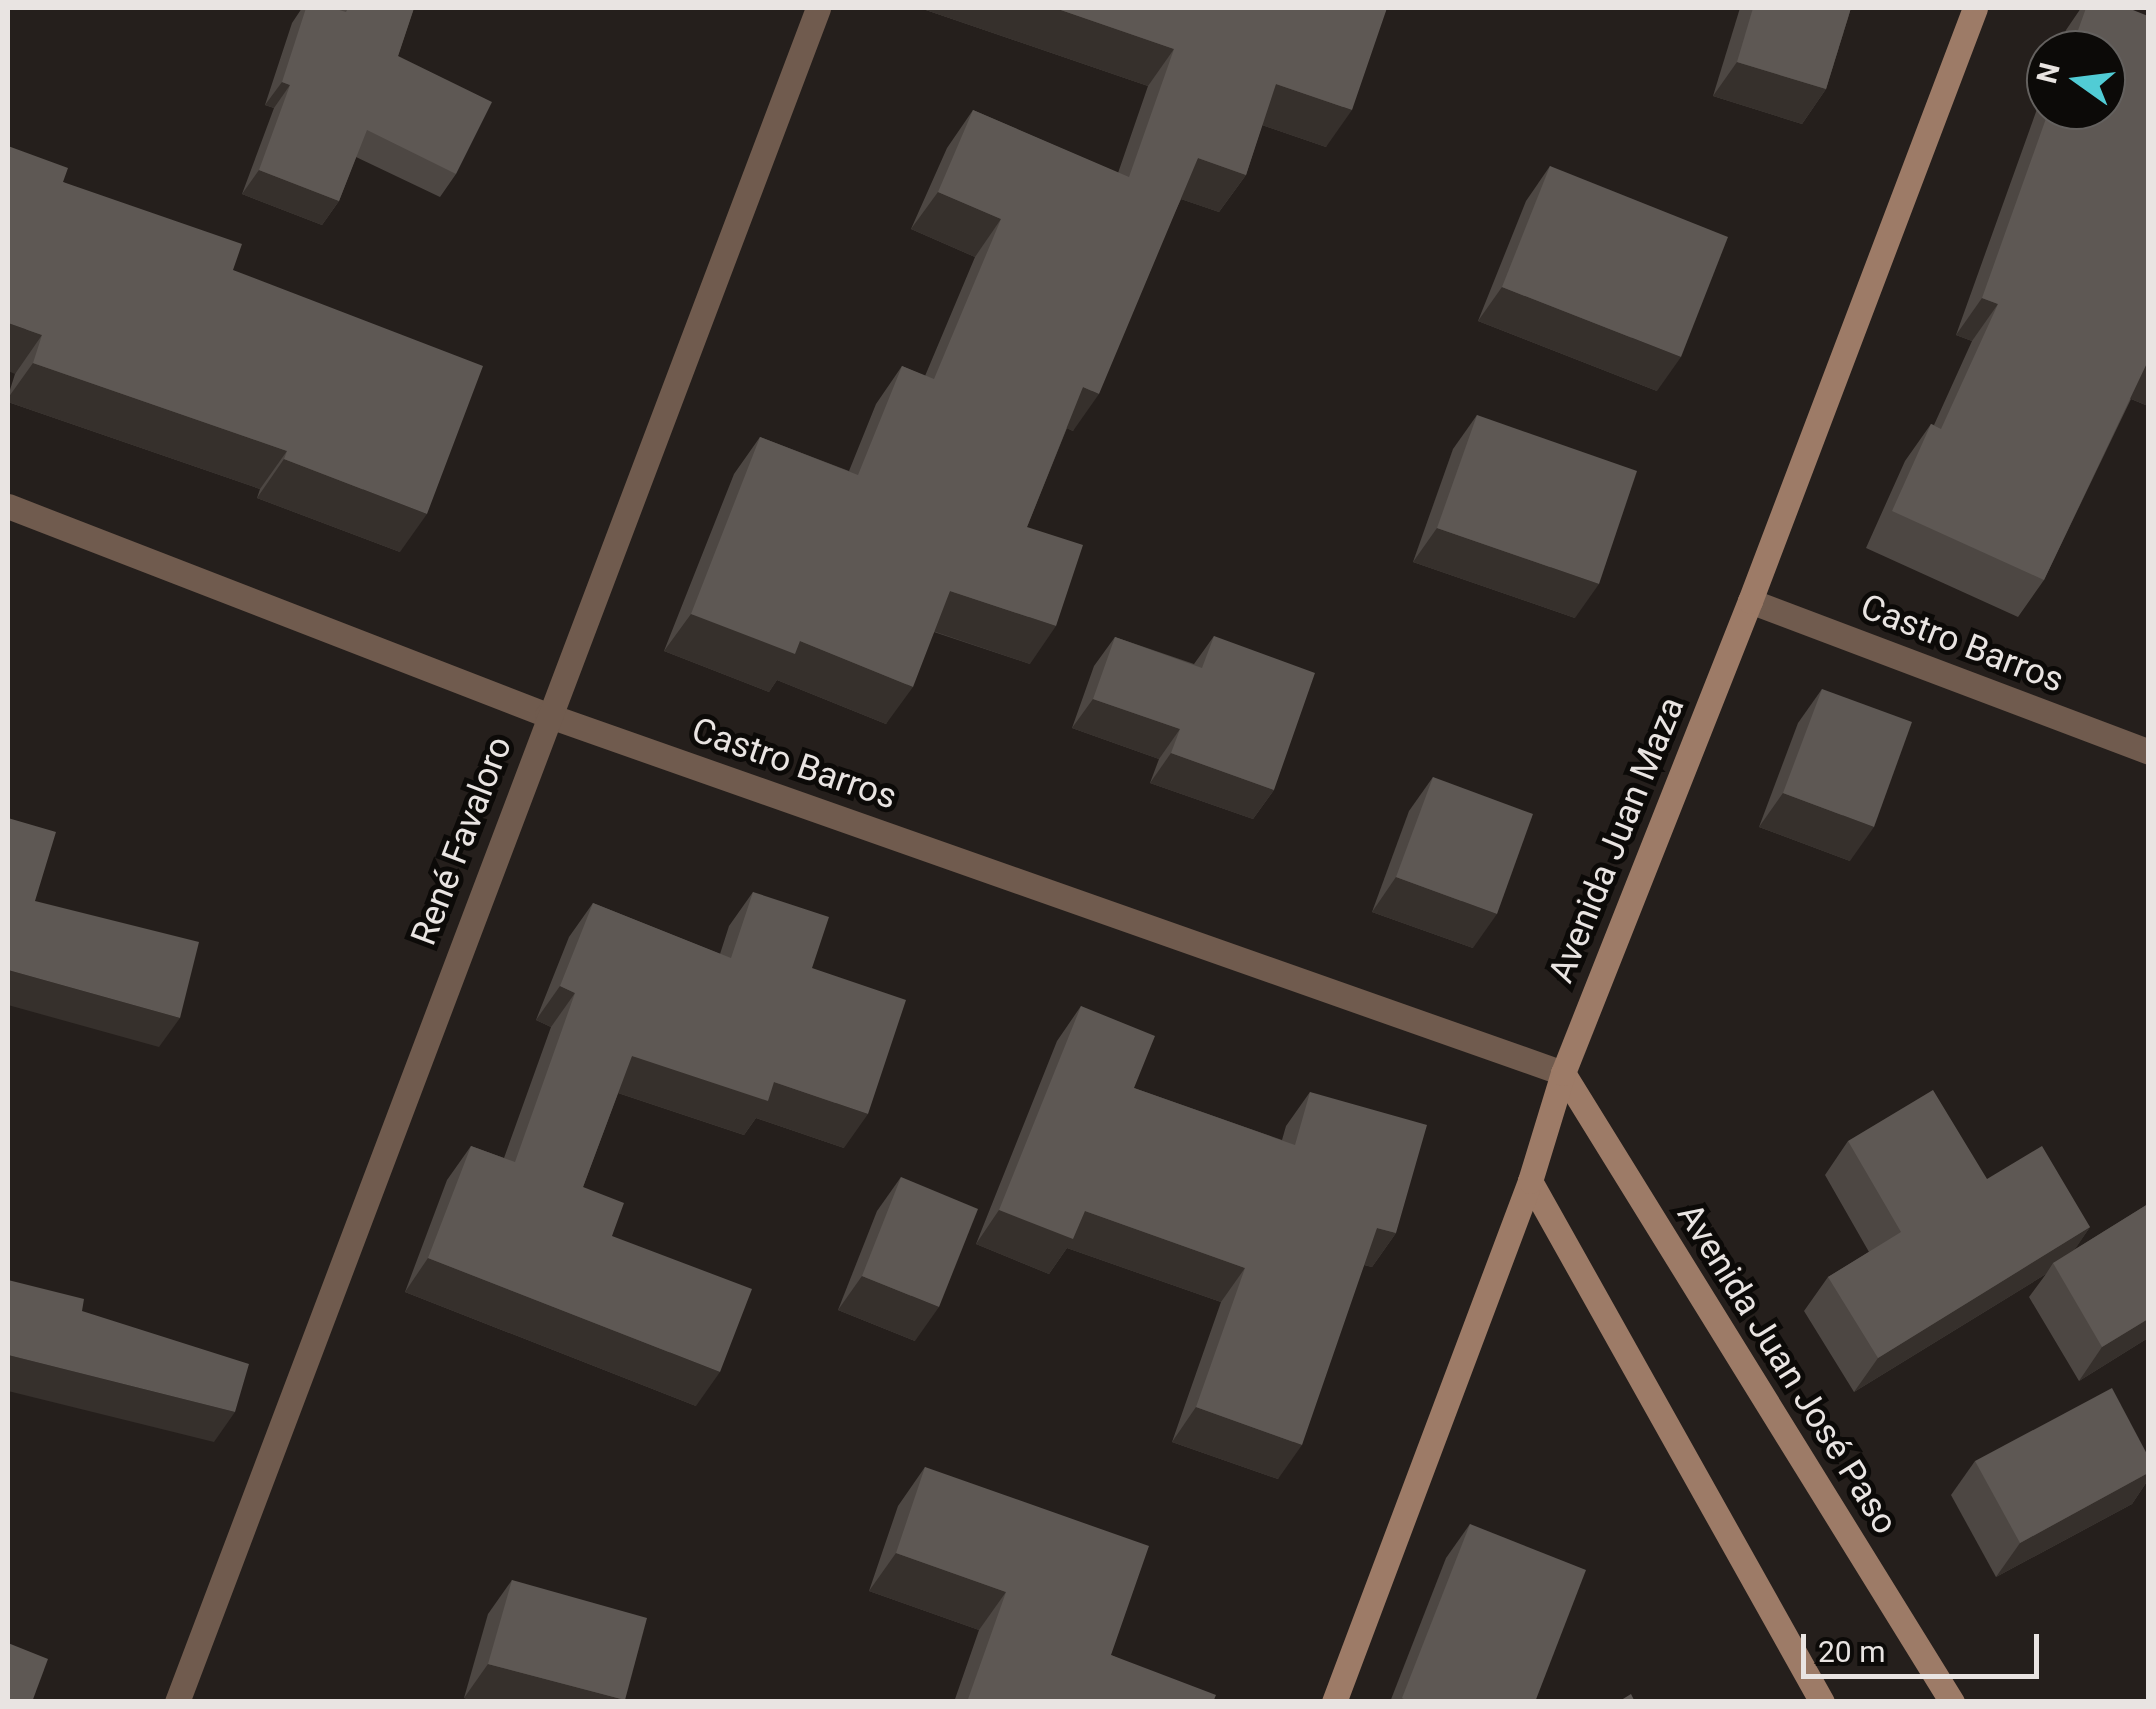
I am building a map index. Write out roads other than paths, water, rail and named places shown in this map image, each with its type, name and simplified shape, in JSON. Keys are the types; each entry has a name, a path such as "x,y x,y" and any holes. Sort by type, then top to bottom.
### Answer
{"main road":[{"name":"Avenida Juan Maza","path":"1334,1702 1530,1181 1562,1072 1750,601 1974,8"},
{"name":"Avenida Juan José Paso","path":"1562,1072 1952,1702"},
{"path":"1530,1181 1822,1702"}],"street":[{"name":"René Favaloro","path":"177,1702 547,714 818,8"},
{"name":"Castro Barros","path":"8,506 547,714 1562,1072"},
{"name":"Castro Barros","path":"1750,601 2148,752"}]}
